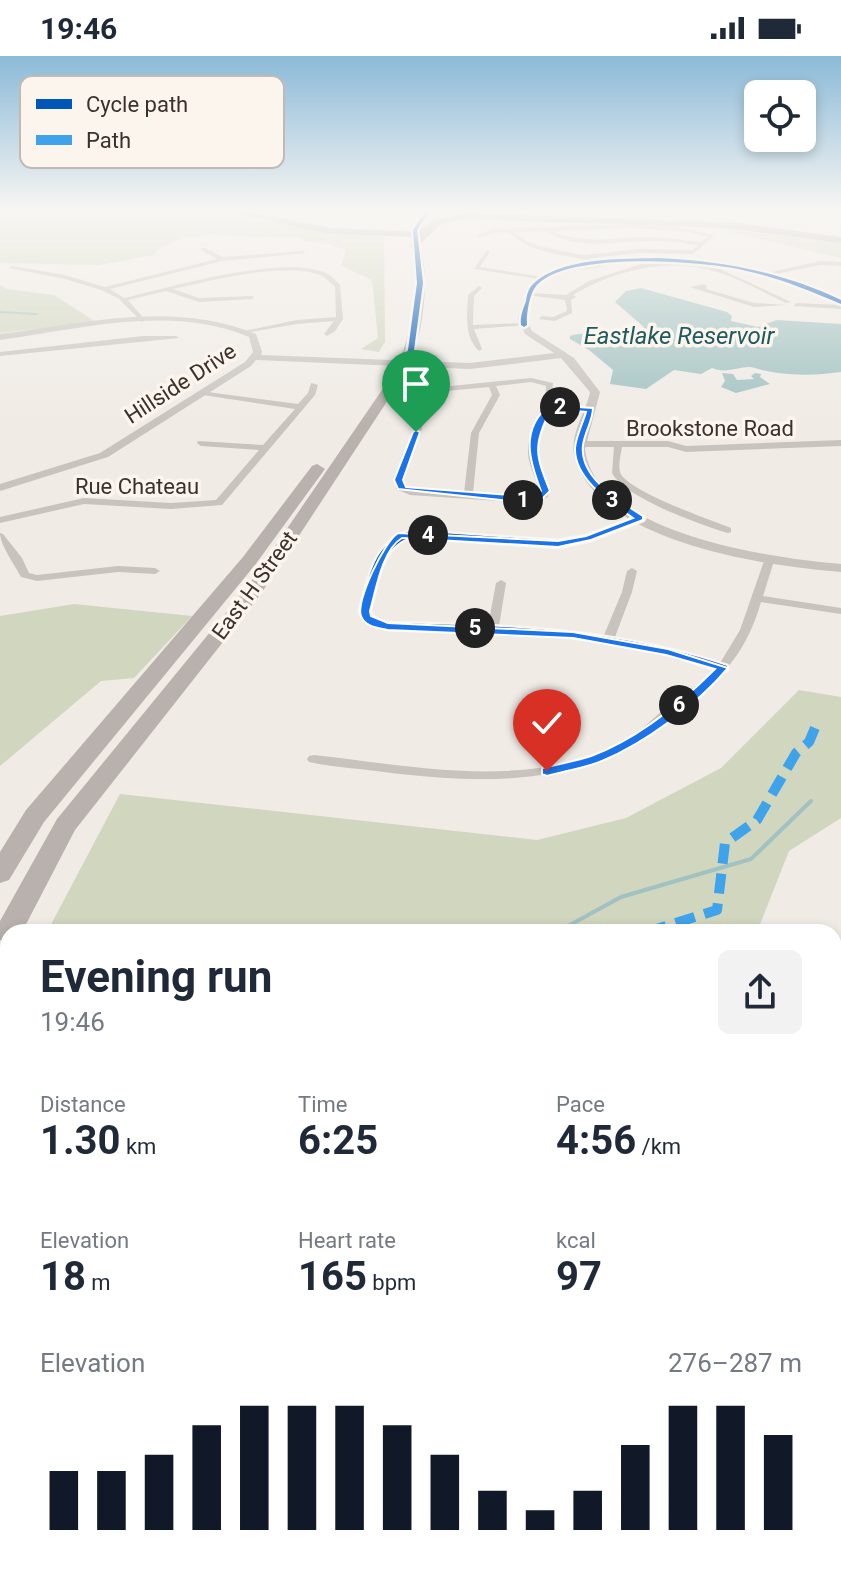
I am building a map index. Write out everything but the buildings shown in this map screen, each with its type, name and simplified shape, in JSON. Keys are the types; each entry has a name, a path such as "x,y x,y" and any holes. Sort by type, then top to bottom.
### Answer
{"main road":[{"name":"East H Street","path":"0,873 35,816 249,561 411,350 420,283"},
{"name":"East H Street","path":"12,924 66,825 254,591 398,364 404,302"}],"street":[{"path":"77,283 104,289 126,299 142,320"},
{"path":"104,289 129,283"},
{"path":"126,299 200,283"},
{"path":"327,334 336,328 340,319 335,283"},
{"path":"539,283 530,295 522,318 524,325 528,332 578,367 595,392 579,444 580,457 586,474 615,502 640,518 692,541 769,561 841,568"},
{"path":"530,295 569,297 589,283"},
{"path":"745,283 789,304"},
{"path":"788,283 841,304"},
{"path":"479,288 471,295 470,327 479,349"},
{"path":"168,290 199,300 252,297"},
{"path":"703,290 754,305 841,304"},
{"path":"555,318 570,312 569,297"},
{"name":"Hillside Drive","path":"0,337 142,320 201,319 224,323 246,332 258,344 255,357 104,455 0,488"},
{"path":"246,332 297,322 340,319"},
{"path":"470,327 524,325"},
{"path":"68,329 73,346"},
{"path":"0,354 176,338"},
{"path":"255,357 484,366 562,355"},
{"path":"531,380 550,385 549,407 534,437 532,456 545,495 529,500 410,492 399,487 419,425 439,393 457,386 531,380"},
{"path":"468,495 473,440 483,416 494,401 496,395 492,384"},
{"name":"Rue Chateau","path":"0,520 84,501 180,506 219,503 300,407 314,385"},
{"path":"203,393 300,407"},
{"path":"549,407 591,410"},
{"path":"201,443 266,448"},
{"name":"Brookstone Road","path":"579,444 668,444 686,449 841,443"},
{"path":"618,446 614,467 619,478 680,511 728,530"},
{"path":"640,518 588,538 558,544 412,534 393,539 378,568 365,611 366,618 375,624 388,626 545,632 668,652 723,668"},
{"path":"0,536 17,558 25,575 37,578 118,569 155,571"},
{"path":"314,759 473,776 516,775 571,766 603,756 639,737 701,690 723,668 746,634 769,561"},
{"path":"608,641 632,571"},
{"path":"493,629 501,583"},
{"path":"757,598 841,611"}],"green space":[{"path":"372,283 384,283 385,342 379,352 361,349 378,338"},
{"path":"0,285 7,289 54,295 96,322 0,333"},
{"path":"74,604 192,616 134,678 101,681 0,766 0,616"},
{"path":"799,690 841,697 841,818 789,851 760,924 51,924 120,794 537,840 626,818 721,768"}],"water":[{"name":"Eastlake Reservoir","path":"641,288 727,312 732,316 731,321 758,327 777,320 841,324 841,372 796,374 751,367 712,368 701,374 674,370 646,389 610,384 613,370 570,336 626,332 644,327 615,302 626,291"},
{"path":"722,373 733,374 737,380 754,379 751,376 755,373 761,374 760,377 770,384 736,393 721,387 725,381"}],"waterway":[{"path":"0,312 37,314"},
{"path":"572,924 621,897 751,859 811,801"}],"marked path":[{"path":"672,924 717,910 725,843 757,820 796,753 809,742 818,721"}],"cycle path":[{"path":"404,364 411,350 420,283"},
{"path":"524,325 524,313 532,289 538,283"},
{"path":"795,283 841,302"},
{"path":"640,518 588,538 558,544 412,534 401,537 392,543 379,564 366,615 377,624 388,626 515,630 601,638 644,645 723,668"}],"route":[{"path":"416,432 399,480 402,489 410,492 537,499 545,495 545,491 532,456 534,437 549,407 591,410 579,444 586,474 615,502 640,518 588,538 558,544 401,535 393,539 378,568 365,611 366,618 375,624 388,626 573,635 668,652 723,668 701,690 626,745 594,759 547,771"}]}
